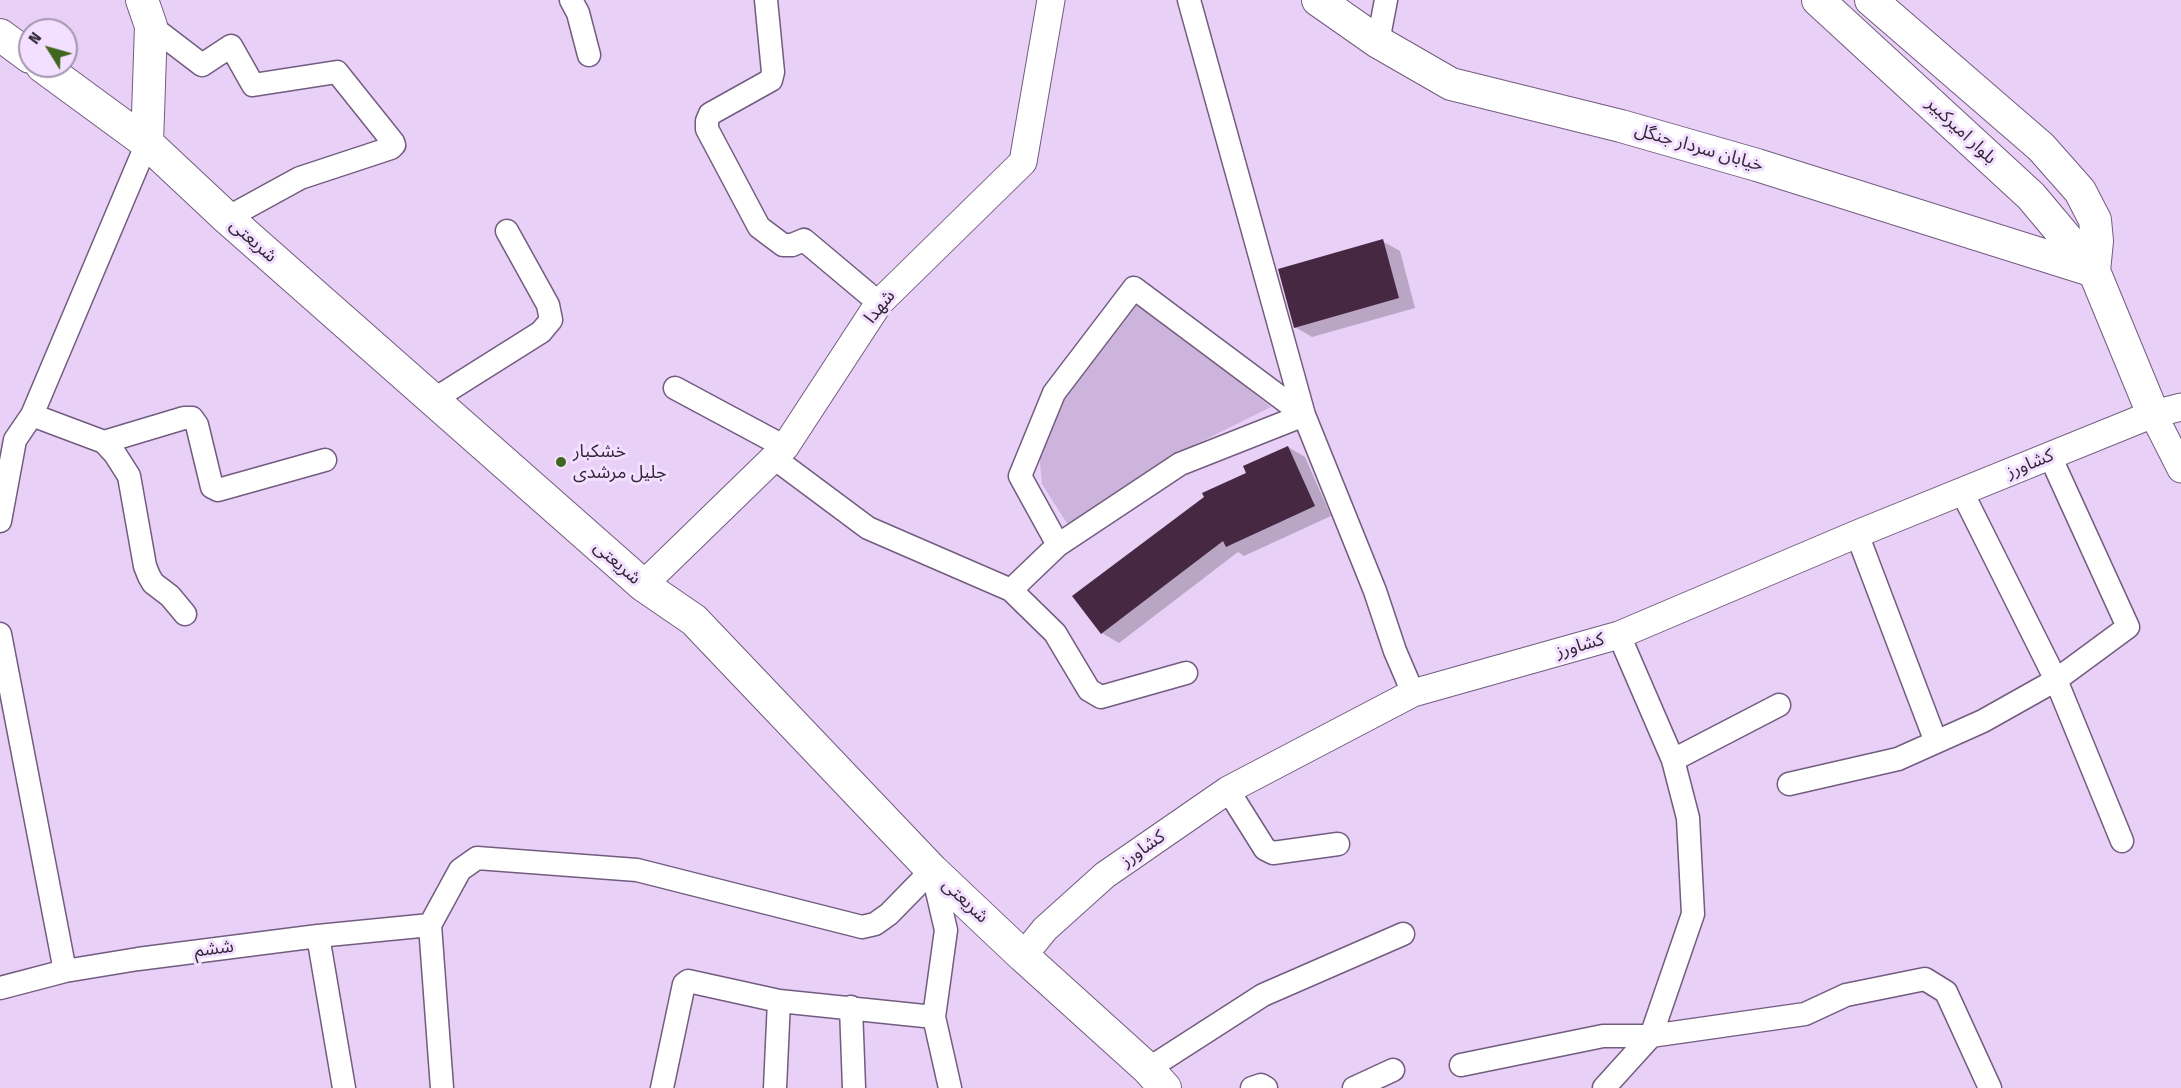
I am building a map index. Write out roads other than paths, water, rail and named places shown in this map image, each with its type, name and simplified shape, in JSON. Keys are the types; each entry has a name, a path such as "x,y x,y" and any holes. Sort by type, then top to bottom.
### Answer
{"main road":[{"name":"خیابان سردار جنگل","path":"1318,0 1378,42 1451,84 1621,126 1746,162 2094,271"},
{"name":"بلوار امیرکبیر","path":"1818,0 2031,196 2094,271 2167,411"},
{"name":"بلوار امیرکبیر","path":"1871,0 2041,147 2080,191 2095,220 2097,241 2094,271"},
{"path":"146,13 147,143"},
{"path":"0,35 18,48"},
{"name":"شریعتی","path":"58,78 147,143 227,218 643,585 694,620 932,870 1156,1079"}],"street":[{"path":"570,0 578,13 589,55"},
{"path":"766,0 773,72 771,80 710,114 707,129 759,227 783,245 792,245 804,240 879,303"},
{"name":"شهدا","path":"643,585 780,453 879,303 1023,162 1051,0"},
{"path":"1189,0 1304,415 1375,591 1395,651 1413,693"},
{"path":"1378,42 1386,0"},
{"path":"146,13 202,65 231,46 253,85 338,72 393,142 394,145 391,148 300,178 227,218"},
{"path":"0,521 8,437 32,415 147,143"},
{"path":"433,400 541,332 551,320 548,305 507,231"},
{"path":"1058,545 1020,476 1054,393 1134,288 1304,415"},
{"path":"675,388 780,453 868,528 1011,590 1055,633 1089,690 1101,697 1186,673"},
{"path":"2167,411 2181,470"},
{"name":"کشاورز","path":"1023,956 1045,929 1105,874 1228,790 1413,693 1619,635 1857,534 2167,411"},
{"path":"32,415 104,442 115,454 129,476 145,566 149,576 153,583 170,596 184,615"},
{"path":"1011,590 1058,545 1180,464 1304,415"},
{"path":"104,442 184,418 192,418 197,425 212,487 218,490 325,460"},
{"path":"1790,784 1898,759 1983,721 2056,680 2128,627 2050,456"},
{"path":"1962,492 2056,680 2122,841"},
{"path":"1857,534 1936,742"},
{"path":"0,634 64,971"},
{"path":"1605,1088 1651,1036 1693,914 1688,818 1673,760 1619,635"},
{"path":"1673,760 1779,705"},
{"path":"1228,790 1265,849 1273,853 1338,844"},
{"path":"442,1088 430,925 460,870 477,858 637,870 862,927 875,924 889,914 932,870"},
{"path":"932,870 946,930 934,1017 950,1088"},
{"name":"ششم","path":"0,988 64,971 138,959 318,936 430,925"},
{"path":"1156,1079 1263,995 1403,934"},
{"path":"318,936 344,1088"},
{"path":"1461,1065 1603,1036 1651,1036 1805,1014 1846,995 1925,979 1946,992 1990,1088"},
{"path":"662,1088 684,984 693,981 779,1002 851,1007 934,1017"},
{"path":"775,1088 779,1002"},
{"path":"851,1007 854,1088"},
{"path":"1354,1088 1393,1070"},
{"path":"1252,1088 1261,1085 1266,1088"}],"place":[{"name":"خشکبار جلیل مرشدی","path":"561,462"}]}
